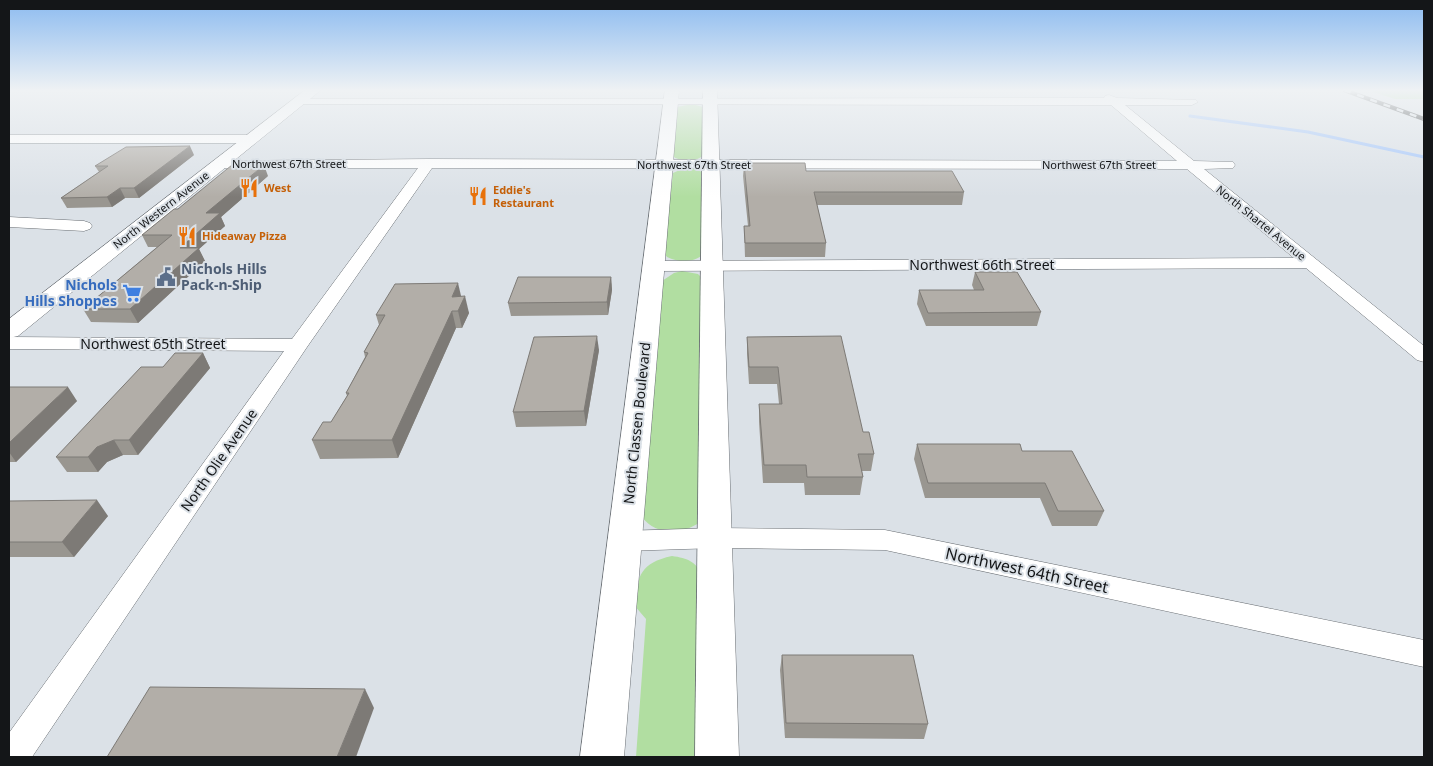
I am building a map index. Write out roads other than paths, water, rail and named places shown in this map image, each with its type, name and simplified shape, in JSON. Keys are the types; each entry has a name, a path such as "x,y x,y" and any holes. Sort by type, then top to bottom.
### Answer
{"street":[{"name":"North Western Avenue","path":"9,331 269,126"},
{"name":"North Classen Boulevard","path":"602,757 668,126"},
{"path":"710,126 710,266 716,538 717,757"},
{"name":"North Shartel Avenue","path":"1143,126 1424,356"},
{"path":"9,139 251,140"},
{"name":"North Olie Avenue","path":"12,757 298,345 429,163"},
{"name":"Northwest 67th Street","path":"220,164 1228,165"},
{"path":"9,222 84,226"},
{"name":"Northwest 66th Street","path":"653,266 1311,264"},
{"name":"Northwest 65th Street","path":"9,343 298,345"},
{"name":"Northwest 64th Street","path":"624,541 716,538 884,540 1424,654"}],"waterway":[{"path":"1262,126 1308,132 1424,157"}],"place":[{"name":"West","path":"249,188"},
{"name":"Eddie's Restaurant","path":"478,196"},
{"name":"Hideaway Pizza","path":"187,236"},
{"name":"Nichols Hills Pack-n-Ship","path":"166,277"},
{"name":"Nichols Hills Shoppes","path":"132,293"}]}
